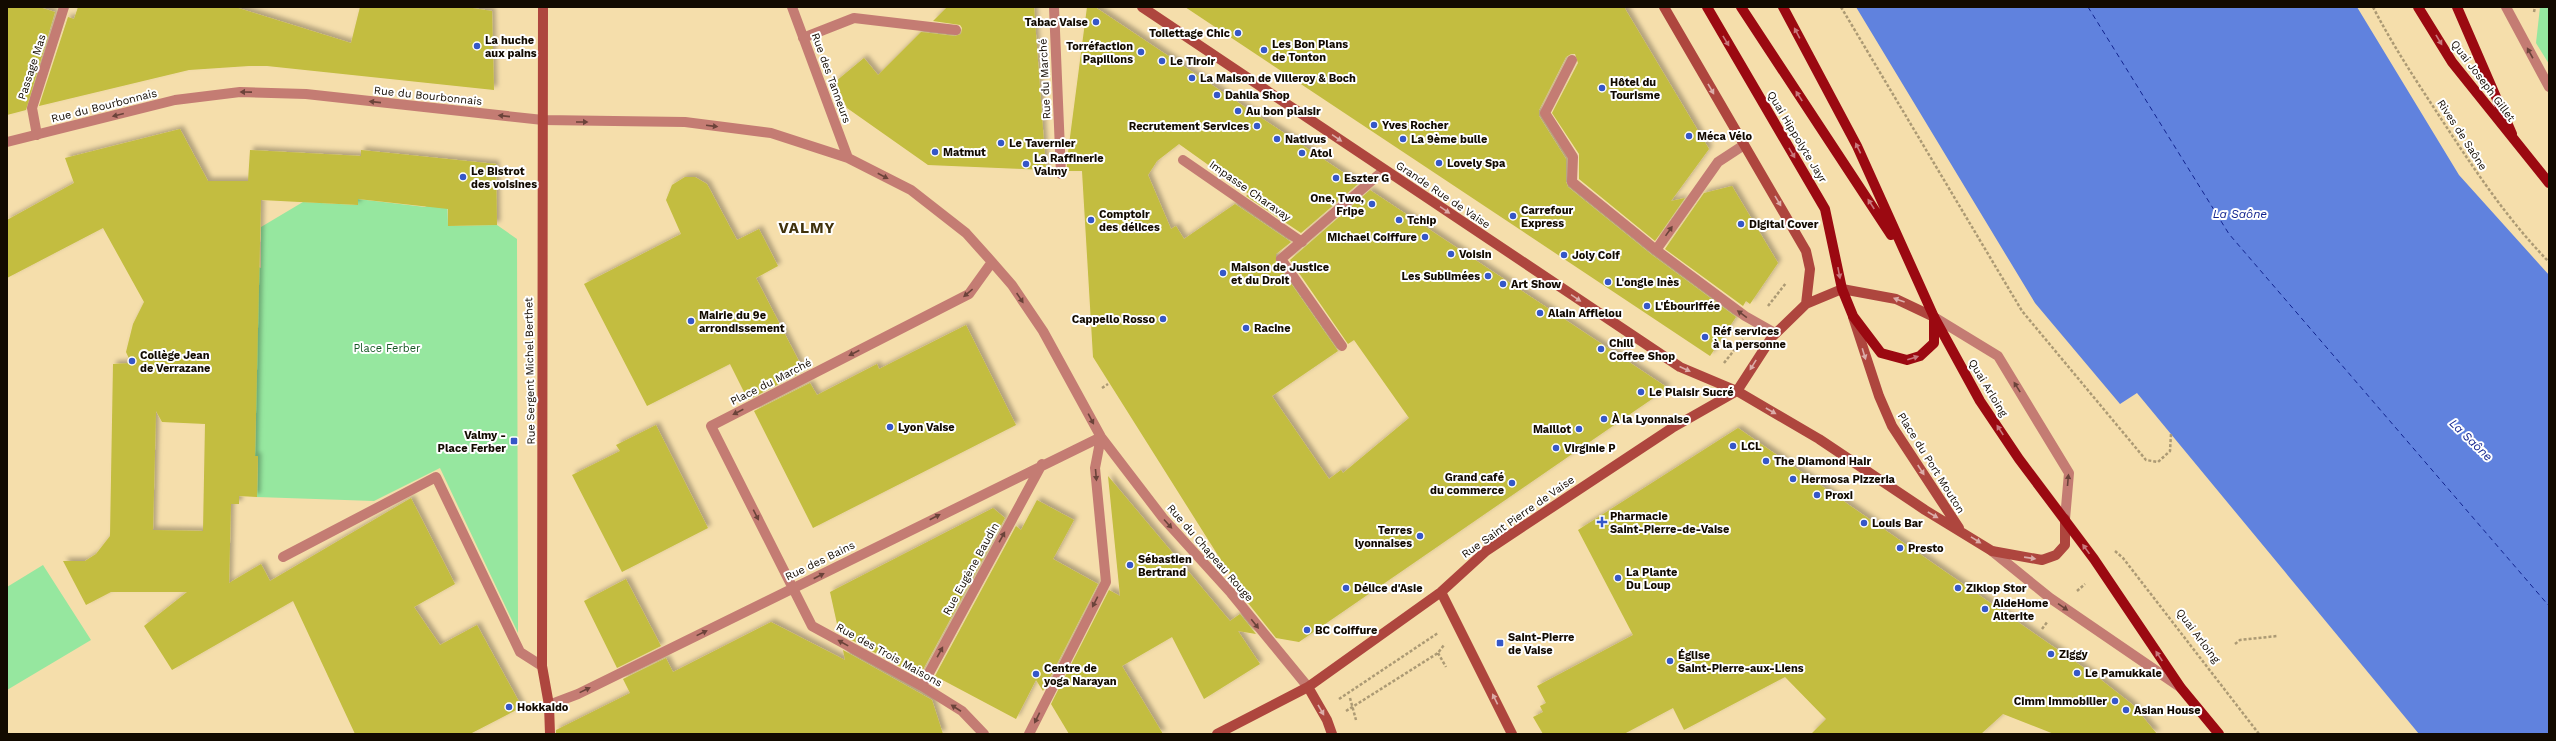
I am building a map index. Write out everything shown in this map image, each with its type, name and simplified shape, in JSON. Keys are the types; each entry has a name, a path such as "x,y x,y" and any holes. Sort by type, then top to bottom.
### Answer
{"main road":[{"name":"Quai Hippolyte Jayr","path":"1708,7 1825,209 1842,289"},
{"name":"Quai Hippolyte Jayr","path":"1742,7 1908,260"},
{"path":"1783,7 1857,146 1908,260"},
{"name":"Quai Joseph Gillet","path":"2418,7 2452,62 2518,147 2549,183"},
{"name":"Quai Joseph Gillet","path":"2457,7 2518,147"},
{"name":"Quai Arloing","path":"1908,260 1934,317 1985,407 2019,459 2065,519 2181,688 2219,734"},
{"name":"Place du Port Mouton","path":"1842,289 1853,316 1881,353 1907,360 1920,356 1934,343 1934,317"}],"street":[{"name":"Passage Mas","path":"37,135 32,108 64,7"},
{"name":"Rue Sergent Michel Berthet","path":"543,7 541,292 542,666 549,705 550,734"},
{"name":"Rue des Tanneurs","path":"792,7 848,158"},
{"name":"Rue du Marché","path":"1054,7 1061,174"},
{"name":"Grande Rue de Vaise","path":"1142,7 1680,367 1737,391"},
{"path":"1664,7 1744,145 1792,224 1806,251 1810,269 1806,304"},
{"path":"2506,7 2549,87"},
{"path":"804,38 854,18 956,30"},
{"path":"1572,60 1546,113 1573,157 1572,182 1656,250 1755,323 1775,333"},
{"name":"Rue du Bourbonnais","path":"7,142 175,100 240,92 306,94 543,120 685,122 771,133 848,158"},
{"path":"1656,250 1718,162 1744,145"},
{"path":"848,158 911,190 966,233 992,262"},
{"name":"Impasse Charavay","path":"1183,160 1302,242"},
{"path":"1342,346 1280,259 1302,242 1384,170"},
{"name":"Rue du Chapeau Rouge","path":"992,262 1012,285 1043,331 1101,437 1163,518 1230,593 1308,687 1327,720 1332,734"},
{"name":"Place du Marché","path":"793,588 711,426 969,294 992,262"},
{"path":"1737,391 1775,333 1806,304 1842,289 1896,298 1934,317 1998,356 2069,472 2065,519"},
{"name":"Place du Port Mouton","path":"1853,316 1879,396 1892,426 1960,530"},
{"name":"Quai Arloing","path":"1737,391 1819,439 1925,510 1960,530 1992,551 2050,598 2181,688"},
{"name":"Rue Saint Pierre de Vaise","path":"1217,734 1308,687 1441,592 1486,551 1672,428 1737,391"},
{"path":"1029,734 1106,582 1095,468 1101,437"},
{"name":"Rue des Bains","path":"549,705 578,694 1042,464 1101,437"},
{"name":"Rue Eugène Baudin","path":"922,686 1042,464"},
{"path":"283,557 436,477 520,652 542,666"},
{"name":"Quai Arloing","path":"1992,551 2042,560 2056,555 2065,545 2065,519"},
{"name":"Rue des Trois Maisons","path":"793,588 812,626 922,686 962,711 984,734"},
{"path":"1441,592 1512,734"}],"path":[{"path":"1841,7 2022,311 2146,460 2158,462 2170,451 2171,434"},
{"name":"Rives de Saône","path":"2373,7 2388,37 2472,167 2513,221 2549,262"},
{"path":"1707,378 1716,372 1789,279"},
{"path":"1102,388 1108,384"},
{"name":"Quai Arloing","path":"2118,553 2259,734"},
{"path":"2075,593 2087,583"},
{"path":"1318,680 1335,701 1439,633"},
{"path":"2235,644 2240,640 2277,636"},
{"path":"1339,715 1353,708 1438,653 1446,643"},
{"path":"1438,653 1446,667"},
{"path":"1350,698 1356,720"}],"green space":[{"path":"2540,7 2549,7 2549,64 2536,43"},
{"name":"Place Ferber","path":"447,193 448,226 497,225 517,239 518,633 440,468 374,501 257,497 258,456 255,456 258,267 261,268 261,227 303,202 357,205 358,199 425,207"},
{"path":"43,565 91,640 7,690 7,587"}],"water":[{"name":"La Saône","path":"1856,7 2357,7 2459,175 2549,275 2549,734 2419,734 2137,393 2120,404 2035,303"}],"building":[{"path":"7,7 39,7 55,12 26,110 7,115"},
{"path":"78,7 235,7 351,43 360,7 466,7 492,11 494,90 267,66 249,66 189,70 39,106 68,17 74,19"},
{"path":"947,7 1034,7 1046,170 928,165 847,108 835,82 864,58 878,75 921,32 955,36 961,34 962,28 960,25 933,21"},
{"path":"1087,7 1095,7 1359,183 1301,233 1246,196 1249,194 1179,144 1157,161 1148,175 1171,229 1176,226 1184,239 1235,204 1291,242 1276,254 1276,262 1338,351 1272,396 1329,479 1341,470 1343,473 1409,418 1354,340 1348,344 1290,260 1370,190 1668,388 1299,642 1276,638 1248,603 1093,357 1082,171 1067,171 1067,160"},
{"path":"1185,7 1624,7 1709,149 1671,201 1685,198 1655,241 1579,179 1579,154 1552,113 1578,63 1575,54 1571,54 1566,57 1539,110 1539,116 1566,159 1566,182 1568,187 1652,255 1736,317 1710,356"},
{"path":"180,129 208,181 248,181 250,150 361,156 361,150 496,164 497,225 448,226 448,209 358,199 358,205 261,200 255,456 258,456 257,497 239,496 239,504 231,504 229,583 261,564 270,581 411,498 455,584 414,607 440,645 477,625 522,707 470,734 355,734 293,601 172,670 144,626 187,592 111,592 86,605 63,561 85,561 96,554 110,536 113,364 131,363 126,352 133,324 144,302 103,228 7,278 7,220 74,183 65,158","holes":["156,411 162,422 205,424 203,531 153,530"]},
{"name":"Mairie du 9e arrondissement","path":"685,177 695,177 707,184 737,240 759,229 778,266 756,278 804,371 748,400 730,364 647,406 584,284 681,234 666,200 672,185"},
{"path":"1732,186 1778,263 1750,304 1746,301 1743,306 1665,249 1704,193"},
{"name":"Lyon Vaise","path":"966,325 1016,425 813,528 754,411 810,383 817,395 877,364 879,369"},
{"path":"656,425 708,528 622,572 572,475 620,451 616,445"},
{"path":"1738,428 2100,679 2133,705 2157,734 2054,734 2003,714 1981,734 1811,734 1826,719 1785,677 1684,730 1673,708 1624,734 1543,734 1533,717 1543,712 1540,706 1546,703 1537,686 1633,635 1578,530"},
{"path":"1108,476 1230,621 1240,614 1256,634 1238,631 1260,664 1204,699 1172,637 1122,666 1163,734 1069,734 1051,704 1109,590 1120,596"},
{"path":"1037,500 1074,520 1053,559 1098,584 1043,691 1036,680 1016,719 935,676 1016,526 1021,530"},
{"path":"993,508 1005,518 919,677 839,633 830,592"},
{"path":"626,579 661,646 617,668 584,601"},
{"path":"771,622 845,660 843,650 932,700 943,734 556,734 556,730 630,693 623,679 666,658 673,672"}],"ferry route":[{"path":"2088,7 2229,234 2549,606"}],"place":[{"name":"Tabac Vaise","path":"1096,22"},
{"name":"Toilettage Chic","path":"1238,33"},
{"name":"La huche aux pains","path":"477,46"},
{"name":"Les Bon Plans de Tonton","path":"1264,50"},
{"name":"Torréfaction Papillons","path":"1141,52"},
{"name":"Le Tiroir","path":"1162,61"},
{"name":"La Maison de Villeroy & Boch","path":"1192,78"},
{"name":"Hôtel du Tourisme","path":"1602,88"},
{"name":"Dahlia Shop","path":"1217,95"},
{"name":"Au bon plaisir","path":"1238,111"},
{"name":"Yves Rocher","path":"1374,125"},
{"name":"Recrutement Services","path":"1257,126"},
{"name":"Méca Vélo","path":"1689,136"},
{"name":"Nativus","path":"1277,139"},
{"name":"La 9ème bulle","path":"1403,139"},
{"name":"Le Tavernier","path":"1001,143"},
{"name":"Matmut","path":"935,152"},
{"name":"Atol","path":"1302,153"},
{"name":"Lovely Spa","path":"1439,163"},
{"name":"La Raffinerie Valmy","path":"1026,164"},
{"name":"Le Bistrot des voisines","path":"463,177"},
{"name":"Eszter G","path":"1336,178"},
{"name":"One, Two, Fripe","path":"1372,204"},
{"name":"Carrefour Express","path":"1513,216"},
{"name":"Comptoir des délices","path":"1091,220"},
{"name":"Tchip","path":"1399,220"},
{"name":"Digital Cover","path":"1741,224"},
{"name":"Michael Coiffure","path":"1425,237"},
{"name":"Voisin","path":"1451,254"},
{"name":"Joly Coif","path":"1564,255"},
{"name":"Maison de Justice et du Droit","path":"1223,273"},
{"name":"Les Sublimées","path":"1488,276"},
{"name":"L'ongle Inès","path":"1608,282"},
{"name":"Art Show","path":"1503,284"},
{"name":"L'Ébouriffée","path":"1647,306"},
{"name":"Alain Afflelou","path":"1540,313"},
{"name":"Cappello Rosso","path":"1163,319"},
{"name":"Mairie du 9e arrondissement","path":"691,321"},
{"name":"Racine","path":"1246,328"},
{"name":"Réf services à la personne","path":"1705,337"},
{"name":"Chill Coffee Shop","path":"1601,349"},
{"name":"Collège Jean de Verrazane","path":"132,361"},
{"name":"Le Plaisir Sucré","path":"1641,392"},
{"name":"À la Lyonnaise","path":"1604,419"},
{"name":"Lyon Vaise","path":"890,427"},
{"name":"Maillot","path":"1579,429"},
{"name":"Valmy - Place Ferber","path":"514,441"},
{"name":"LCL","path":"1733,446"},
{"name":"Virginie P","path":"1556,448"},
{"name":"The Diamond Hair","path":"1766,461"},
{"name":"Hermosa Pizzeria","path":"1793,479"},
{"name":"Grand café du commerce","path":"1512,483"},
{"name":"Proxi","path":"1817,495"},
{"name":"Pharmacie Saint-Pierre-de-Vaise","path":"1602,522"},
{"name":"Louis Bar","path":"1864,523"},
{"name":"Terres lyonnaises","path":"1420,536"},
{"name":"Presto","path":"1900,548"},
{"name":"Sébastien Bertrand","path":"1130,565"},
{"name":"La Plante Du Loup","path":"1618,578"},
{"name":"Délice d'Asie","path":"1346,588"},
{"name":"Ziklop Stor","path":"1958,588"},
{"name":"AideHome Alterite","path":"1985,609"},
{"name":"BC Coiffure","path":"1307,630"},
{"name":"Saint-Pierre de Vaise","path":"1500,643"},
{"name":"Ziggy","path":"2051,654"},
{"name":"Église Saint-Pierre-aux-Liens","path":"1670,661"},
{"name":"Le Pamukkale","path":"2077,673"},
{"name":"Centre de yoga Narayan","path":"1036,674"},
{"name":"Cimm Immobilier","path":"2115,701"},
{"name":"Hokkaido","path":"509,707"},
{"name":"Asian House","path":"2126,710"}],"district":[{"name":"VALMY","path":"807,228"}]}
